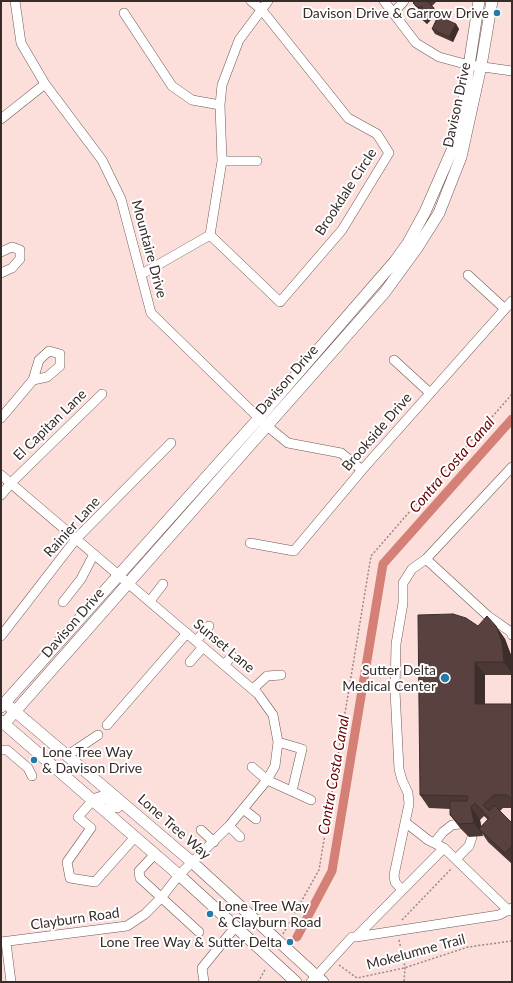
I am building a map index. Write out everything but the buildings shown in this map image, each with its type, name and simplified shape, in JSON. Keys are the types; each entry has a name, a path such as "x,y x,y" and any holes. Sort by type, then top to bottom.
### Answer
{"main road":[{"name":"Davison Drive","path":"2,724 128,583 263,422 395,261 408,243 426,212 453,148 469,65 479,1"},
{"name":"Davison Drive","path":"2,702 385,292 417,248 435,218 461,157 481,66 492,1"},
{"name":"Lone Tree Way","path":"2,702 15,711 193,863 317,980"},
{"path":"2,724 93,800 179,875 296,982"},
{"path":"93,800 102,797 107,798 118,808 124,810 130,808"}],"street":[{"name":"Mountaire Drive","path":"15,1 21,43 45,84 102,160 121,199 142,274 150,313 263,422 288,443 341,453 362,470"},
{"path":"251,1 261,9"},
{"path":"142,274 210,235 222,161 220,104 222,85 239,40 268,1"},
{"path":"384,1 416,43 439,57 469,65 512,71"},
{"path":"393,13 404,1"},
{"name":"Brookdale Circle","path":"210,235 280,302 342,230 389,152 377,134 348,118 261,9"},
{"path":"124,13 172,86 192,100 220,104"},
{"path":"1,119 45,84"},
{"path":"222,161 257,161"},
{"path":"1,252 12,247 20,250 20,259 12,268 1,273"},
{"path":"468,275 505,309"},
{"name":"Brookside Drive","path":"250,543 294,551 362,470 512,301"},
{"path":"394,360 430,393"},
{"path":"1,418 33,380"},
{"name":"El Capitan Lane","path":"1,495 11,483 102,394"},
{"name":"Rainier Lane","path":"1,636 76,539 171,443"},
{"path":"402,890 395,882 394,875 409,804 408,793 399,769 395,691 396,644 404,603 403,583 412,569 426,559 512,467"},
{"name":"Sunset Lane","path":"1,475 253,689 273,715 278,742 275,766 267,780 229,826 193,863 179,875"},
{"path":"63,602 81,580 94,554"},
{"path":"426,559 488,616 511,632 512,635"},
{"path":"150,601 163,584"},
{"path":"190,662 209,626"},
{"path":"107,725 149,679 187,633"},
{"path":"224,665 232,656"},
{"path":"253,689 267,676 281,675"},
{"path":"68,756 98,735"},
{"path":"278,742 302,748 292,792"},
{"path":"1,750 7,750 28,768 32,776"},
{"path":"252,767 267,780 311,800"},
{"path":"93,800 78,817 91,828 67,862 70,878 94,882 135,837"},
{"path":"243,809 256,820"},
{"path":"317,980 332,959 352,937 499,916 510,910 444,848 435,842 428,840 405,822"},
{"path":"435,842 443,832 452,825 460,824"},
{"path":"229,826 240,837"},
{"path":"201,830 214,842"},
{"path":"458,861 469,846 472,837"},
{"path":"356,937 444,848"},
{"path":"155,854 138,874 161,898 199,932"},
{"name":"Clayburn Road","path":"3,942 127,926 146,914 179,875"},
{"path":"204,982 202,968 236,926"},
{"path":"3,942 11,982"}],"path":[{"path":"283,934 319,870 371,556 512,394"},
{"path":"404,982 405,967 397,926 455,866 458,861"},
{"name":"Mokelumne Trail","path":"332,959 358,978 405,967 468,948 512,941"},
{"path":"258,982 266,968"}],"waterway":[{"name":"Contra Costa Canal","path":"297,937 332,871 383,564 512,419"}],"place":[{"name":"Davison Drive & Garrow Drive","path":"497,13"},
{"name":"Sutter Delta Medical Center","path":"445,678"},
{"name":"Lone Tree Way & Davison Drive","path":"34,760"},
{"name":"Lone Tree Way & Clayburn Road","path":"210,914"},
{"name":"Lone Tree Way & Sutter Delta","path":"290,942"}]}
